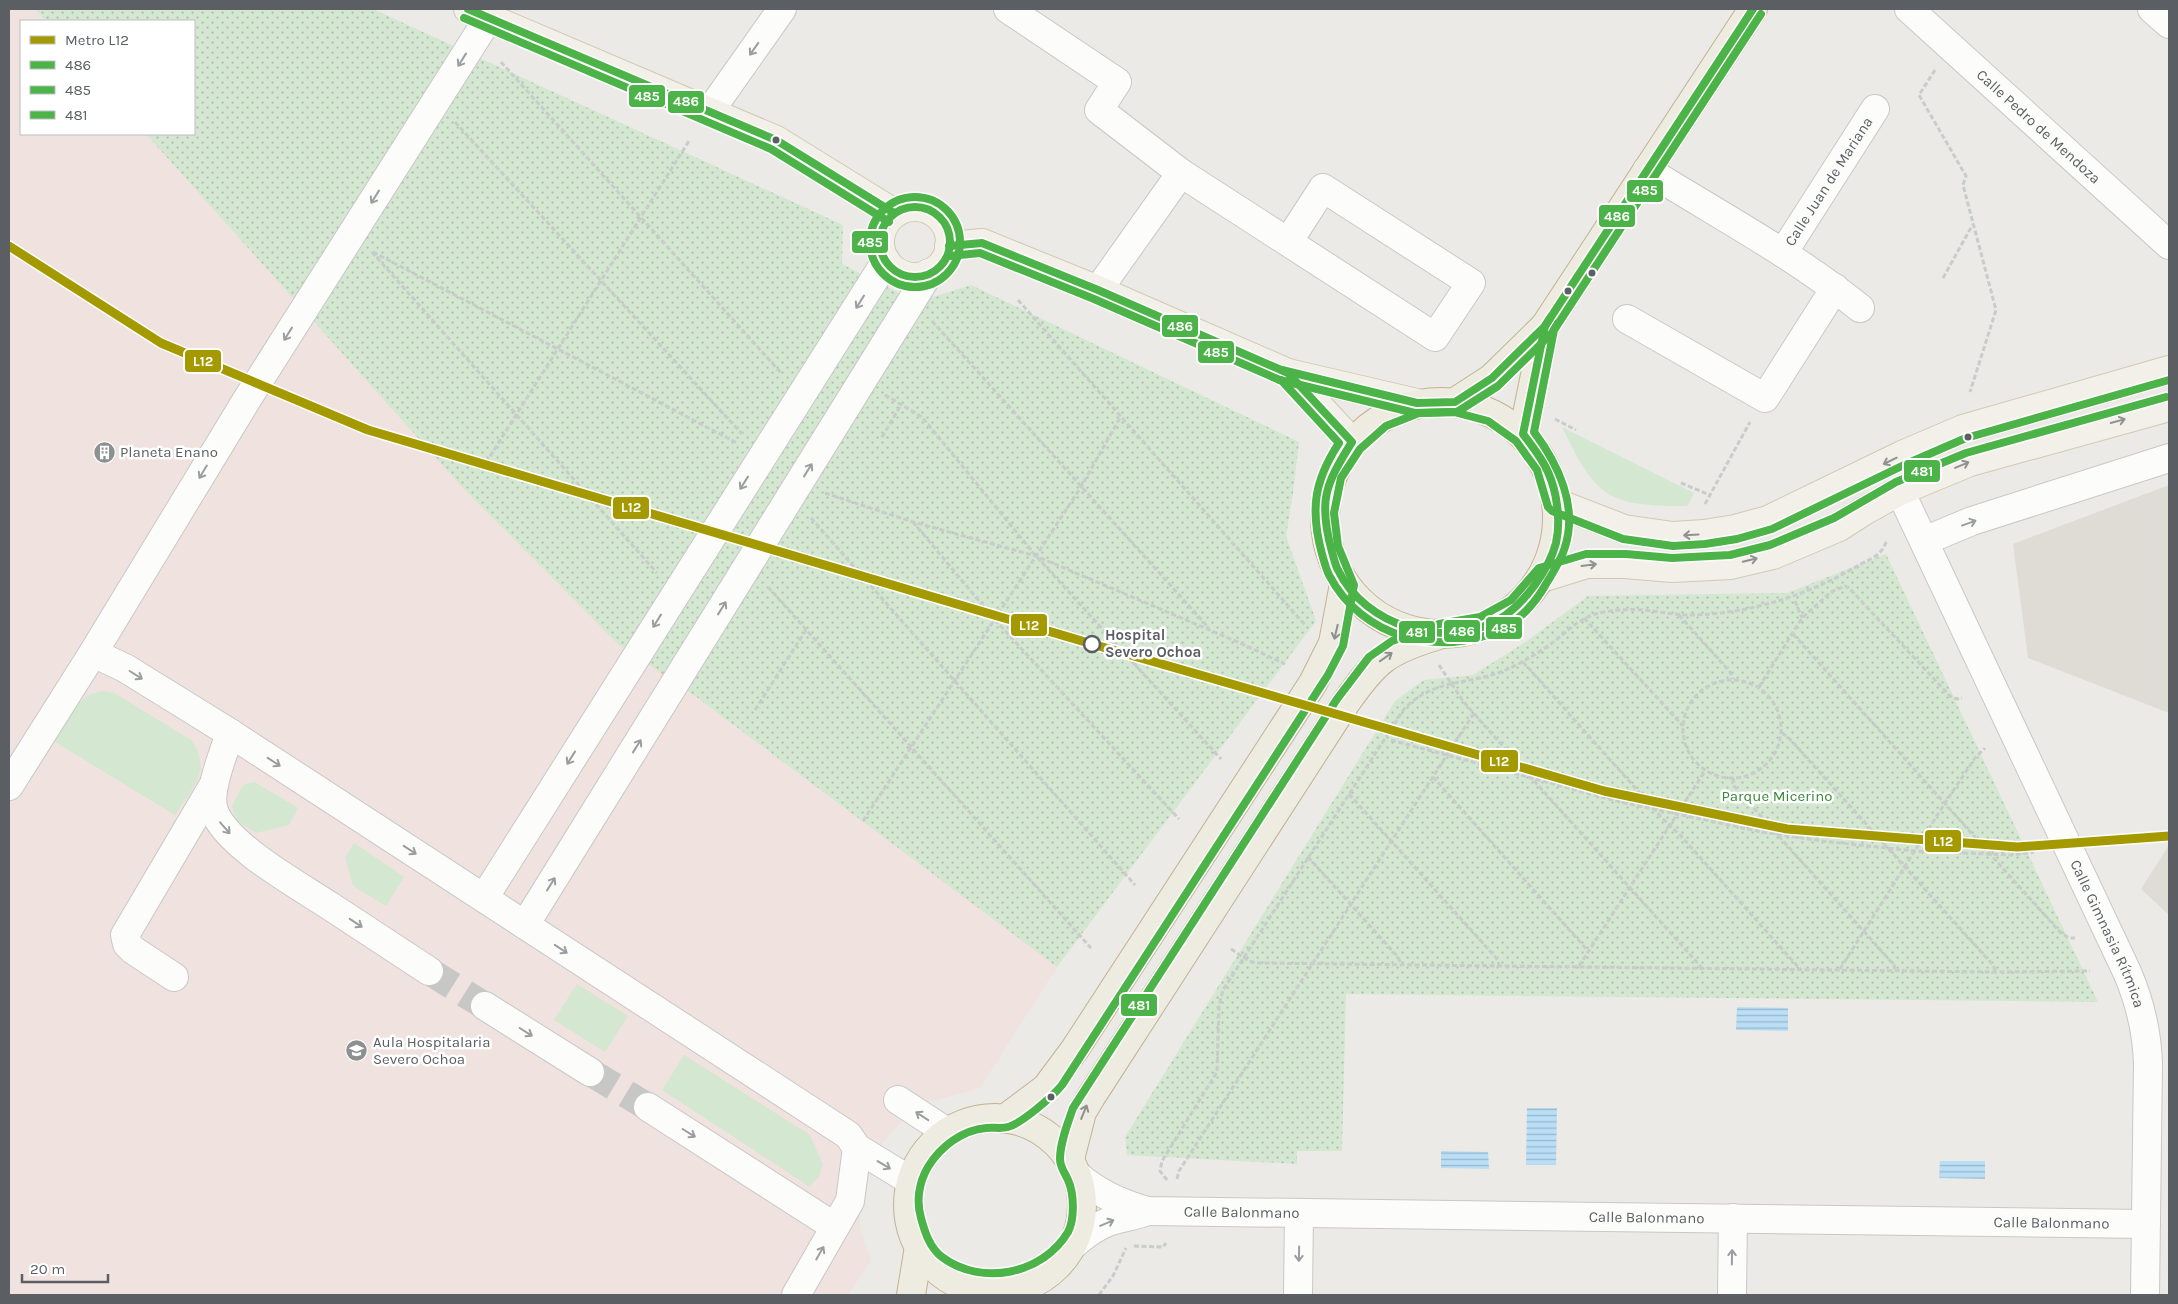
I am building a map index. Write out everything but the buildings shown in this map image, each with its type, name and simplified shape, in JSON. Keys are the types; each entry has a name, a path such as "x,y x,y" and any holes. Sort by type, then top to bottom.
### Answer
{"highway":[{"path":"1455,402 1492,378 1544,326 1753,9"},
{"path":"1523,434 1544,326"},
{"path":"1074,1167 1053,1139 1030,1125 1006,1118 985,1118 965,1123 947,1132 919,1162 911,1181 908,1203 910,1226 919,1247 936,1269 959,1284 984,1294 1015,1290 1042,1279 1064,1260 1078,1235 1083,1206 1074,1167 1082,1112 1353,692 1376,664 1398,649 1442,634 1483,627 1517,608 1542,578 1556,542 1557,503 1546,466 1523,434 1492,412 1455,402 1417,404 1381,417 1352,442 1332,474 1324,512 1328,549 1344,584 1371,612 1406,629 1442,634"},
{"path":"1006,1118 1046,1088 1075,1048 1313,683 1333,643 1344,584"},
{"path":"911,1295 919,1247"}],"main road":[{"path":"478,14 776,140 894,213"},
{"path":"917,206 928,209 938,215 945,224 949,235 949,246 946,258 939,267 918,277 907,276 896,271 886,261 879,242 881,231 886,221 894,213 905,208 917,206"},
{"path":"949,246 982,243 1098,290 1288,373 1417,404"},
{"path":"1557,503 1624,529 1663,535 1704,534 1735,529 1768,520 1902,455 1963,429 2169,370"},
{"path":"1288,373 1352,442"},
{"path":"1542,578 1587,564 1625,564 1672,568 1730,565 1773,555 1839,527 1900,492 1970,462 2169,407"}],"street":[{"path":"710,111 782,9"},
{"path":"1008,9 1117,82 1099,110 1181,173 1288,242 1436,337 1470,283 1323,188 1288,242"},
{"name":"Calle Pedro de Mendoza","path":"1909,9 2169,245"},
{"path":"2152,9 2169,24"},
{"path":"9,786 93,653 478,14"},
{"name":"Calle Juan de Mariana","path":"1783,253 1876,109"},
{"name":"Calle Juan de Mariana","path":"1647,170 1783,253 1835,288 1860,308"},
{"path":"1098,290 1181,173"},
{"path":"484,898 674,593 886,261"},
{"path":"525,925 929,273"},
{"path":"1626,319 1765,398 1835,288"},
{"path":"1924,541 1972,521 2169,458"},
{"name":"Calle Gimnasia Rítmica","path":"1900,492 2127,972 2141,1009 2148,1064 2145,1295"},
{"path":"93,653 125,668 230,733 848,1136 857,1148 911,1181"},
{"path":"230,733 212,792 213,809 221,824 238,842 268,866 429,971"},
{"path":"174,977 126,944 126,935 215,783"},
{"path":"485,1006 590,1072"},
{"path":"898,1100 947,1132"},
{"path":"648,1107 835,1227"},
{"path":"796,1295 850,1201 857,1148"},
{"name":"Calle Balonmano","path":"1074,1167 1088,1184 1109,1197 1147,1211 2146,1224"},
{"name":"Calle Balonmano","path":"1072,1246 1087,1233 1106,1223 1134,1217 1147,1211"},
{"path":"1298,1295 1299,1213"},
{"path":"1732,1295 1733,1218"}],"path":[{"path":"1950,46 1919,95 1966,176 1962,185 1996,310 1970,392"},
{"path":"501,62 801,395"},
{"path":"453,120 762,456"},
{"path":"482,469 689,141"},
{"path":"1943,278 1973,224"},
{"path":"674,593 370,250 762,456"},
{"path":"1018,300 1306,627"},
{"path":"931,319 1211,630"},
{"path":"885,394 922,417 1036,556 1221,758"},
{"path":"882,436 902,405"},
{"path":"863,821 1081,487 1121,416"},
{"path":"1702,509 1753,417"},
{"path":"1554,419 1576,430"},
{"path":"1681,483 1710,495"},
{"path":"823,492 913,522 1036,556 1211,630 1285,664"},
{"path":"809,516 1134,885"},
{"path":"913,522 995,620 1179,819"},
{"path":"1168,1180 1160,1171 1162,1161 1217,1072 1221,994 1404,709 1425,692 1450,683 1484,677 1524,662 1584,618 1594,614 1621,609 1651,610 1679,615 1704,615 1735,610 1793,596 1828,582 1858,566 1880,552 1887,541"},
{"path":"766,585 1091,948"},
{"path":"1758,687 1802,618 1837,588 1848,587 1950,696 1957,699 1962,698"},
{"path":"1795,601 1802,618"},
{"path":"1679,615 1730,672 1733,679"},
{"path":"1584,618 1683,726"},
{"path":"755,710 806,630"},
{"path":"1793,634 2060,932 2069,938 2075,938"},
{"path":"1524,662 1657,810 1662,818 1800,969"},
{"path":"1439,665 1450,683 1474,714 1702,968"},
{"path":"1733,679 1746,681 1758,687 1769,695 1777,706 1781,719 1782,733 1779,746 1772,759 1761,769 1748,776 1719,777 1705,771 1686,748 1682,734 1683,719 1688,705 1696,694 1707,686 1719,681 1733,679"},
{"path":"1177,1179 1180,1171 1474,714"},
{"path":"1377,725 1382,734"},
{"path":"1782,733 1788,737 1905,867 1993,966 1996,972"},
{"path":"1391,740 1533,780 1675,815 1778,834 1915,851 2018,855 2034,852"},
{"path":"1840,970 1975,758 1985,748"},
{"path":"1579,967 1705,771"},
{"path":"1433,777 1589,952"},
{"path":"1733,778 1734,786 1894,964 1895,970"},
{"path":"1349,794 1498,960 1499,966"},
{"path":"1308,857 1398,957 1400,964"},
{"path":"1231,949 1256,963 1996,972 2090,971"},
{"path":"1099,1295 1117,1268 1125,1248 1128,1246 1163,1247 1166,1243"}],"shaded area":[{"path":"9,9 35,9 45,20 20,20 20,135 147,135 320,329 618,644 695,696 1057,967 980,1088 926,1103 907,1116 888,1136 866,1165 858,1202 861,1232 871,1260 848,1295 9,1295"},
{"path":"2169,485 2169,713 2028,658 2013,544"},
{"path":"2169,845 2169,915 2141,889"}],"green space":[{"path":"35,9 373,9 843,225 842,264 917,302 971,285 1299,442 1286,536 1316,621 1057,967 695,696 618,644 462,487 147,135 195,135 195,20 45,20"},
{"path":"1562,427 1694,493 1687,506 1638,504 1621,500 1607,493 1585,469"},
{"name":"Parque Micerino","path":"1886,554 2098,1002 1346,994 1342,1151 1297,1151 1297,1164 1127,1155 1125,1137 1395,701 1424,680 1473,675 1527,641 1588,596 1787,593"},
{"path":"102,691 114,693 191,740 200,761 200,770 198,779 175,815 55,742 68,717 78,703 92,694"},
{"path":"254,782 298,808 289,825 256,833 236,820 232,806 243,785"},
{"path":"354,843 404,877 386,906 353,886 345,858"},
{"path":"577,984 628,1016 605,1052 554,1020"},
{"path":"684,1055 810,1135 823,1165 819,1176 810,1187 662,1090"}],"water":[{"path":"1737,1007 1788,1008 1788,1031 1736,1030"},
{"path":"1527,1108 1557,1108 1556,1165 1526,1165"},
{"path":"1441,1151 1488,1152 1489,1169 1441,1168"},
{"path":"1940,1161 1985,1161 1985,1179 1939,1178"}],"tunnel":[{"path":"429,971 485,1006"},
{"path":"590,1072 648,1107"}],"metro line":[{"name":"L12","path":"9,246 161,343 368,430 1092,644 1604,791 1787,829 2017,847 2169,836"}],"transit line":[{"name":"486","path":"468,9 776,140 894,213"},
{"name":"486","path":"949,246 982,243 1098,290 1288,373 1352,442 1330,482 1325,506 1325,519 1335,564 1350,589 1367,606 1386,618 1408,627 1431,632 1454,633 1477,629 1498,620 1517,606 1541,576 1556,543 1558,516 1554,488 1543,462 1523,434 1545,326 1753,9"},
{"name":"485","path":"950,256 980,253 1094,299 1282,381 1339,443 1319,483 1316,523 1325,565 1329,575 1343,596 1361,614 1381,627 1404,636 1428,641 1453,642 1478,638 1502,629 1527,610 1542,591 1559,562 1565,547 1569,516 1563,486 1551,458 1534,432 1554,330 1761,14"},
{"name":"485","path":"464,18 771,149 889,222"},
{"name":"485","path":"915,197 932,201 947,210 956,225 960,242 956,259 947,274 932,283 915,287 898,283 883,274 874,259 870,242 874,225 883,210 898,201 915,197"},
{"name":"486","path":"915,207 928,210 940,217 947,229 950,242 947,255 940,267 928,274 915,277 902,274 890,267 883,255 880,242 883,229 890,217 902,210 915,207"},
{"name":"486","path":"1282,370 1417,403 1455,402 1492,378 1545,326 1550,318"},
{"name":"485","path":"1280,380 1415,413 1457,412 1498,386 1552,333 1558,323"},
{"name":"481","path":"2166,397 1966,453 1896,482 1834,518 1770,545 1730,555 1672,558 1626,554 1586,554 1539,568 1511,600 1480,617 1439,624 1392,641 1369,657 1337,699 1073,1108 1060,1153 1060,1162 1070,1185 1072,1199 1073,1213 1068,1232 1057,1246 1043,1258 1011,1272 975,1272 958,1266 942,1257 934,1249 924,1229 919,1212 919,1192 922,1179 928,1167 945,1146 960,1136 977,1129 1005,1128 1014,1125 1036,1109 1062,1085 1328,675 1343,646 1354,585 1338,546 1334,513 1341,478 1360,449 1386,426 1419,413 1454,412 1488,421 1516,441 1537,470 1548,507 1552,511 1623,539 1673,546 1737,539 1772,529 1906,464 1966,438 2169,380"}],"place":[{"name":"Planeta Enano","path":"104,452"},
{"name":"Hospital Severo Ochoa","path":"1092,644"},
{"name":"Aula Hospitalaria Severo Ochoa","path":"357,1051"}]}
